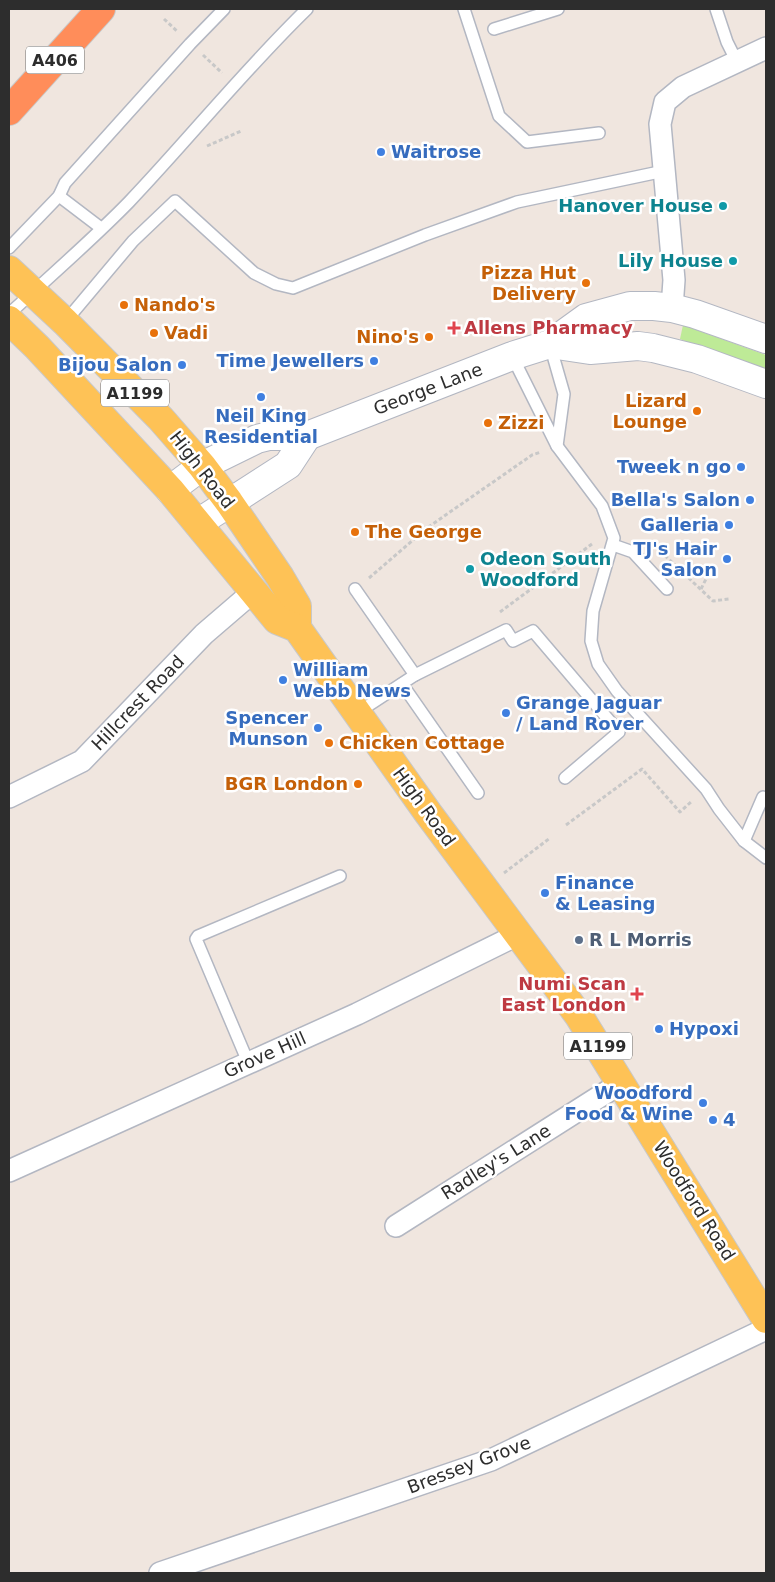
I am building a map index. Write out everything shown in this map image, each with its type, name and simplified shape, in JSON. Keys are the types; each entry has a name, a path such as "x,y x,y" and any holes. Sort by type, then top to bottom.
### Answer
{"highway":[{"name":"A406","path":"9,111 101,9"}],"main road":[{"name":"High Road","path":"9,270 65,322 168,426 202,466 280,577 297,606 297,628"},
{"name":"George Lane","path":"170,490 202,466 257,439 269,436 307,436 512,356 550,344 586,318 630,306 672,308 695,314 766,339"},
{"path":"668,351 672,308"},
{"name":"High Road","path":"9,320 37,346 111,424 170,490 277,620 297,628 485,890 519,934"},
{"name":"George Lane","path":"550,344 590,350 638,346 668,351 697,359 766,384"},
{"path":"198,523 288,465 307,436"},
{"name":"Woodford Road","path":"519,934 579,1016 766,1319"}],"street":[{"path":"672,308 674,280 660,124 665,102 683,87 766,48"},
{"name":"Hillcrest Road","path":"9,797 82,761 204,634 254,591"},
{"name":"Grove Hill","path":"9,1171 357,1014 519,934"},
{"name":"Radley's Lane","path":"396,1226 621,1083"},
{"name":"Bressey Grove","path":"160,1573 191,1568 491,1460 766,1329"}],"lane":[{"path":"9,248 59,196 65,183 224,9"},
{"path":"9,314 127,203 307,9"},
{"path":"464,9 499,116 527,142 599,132"},
{"path":"494,29 558,9"},
{"path":"716,9 727,42 737,62"},
{"path":"65,322 133,241 175,201 254,273 276,284 293,288 425,235 517,202 664,171"},
{"path":"59,196 101,228"},
{"path":"550,344 564,394 557,446"},
{"path":"512,356 557,446 602,506 614,538 593,611 592,641 598,664 617,691 706,789 744,842 766,858"},
{"path":"613,545 634,552 667,589"},
{"path":"355,589 415,674"},
{"path":"357,713 415,674 506,630 513,641 533,631 619,732 565,778"},
{"path":"402,684 478,793"},
{"path":"744,842 763,797"},
{"path":"248,1062 196,939 198,936 340,876"}],"path":[{"path":"164,19 182,36"},
{"path":"199,52 226,77"},
{"path":"200,150 241,131"},
{"path":"355,589 427,528 532,455 557,446"},
{"path":"495,616 596,540"},
{"path":"654,546 702,588 713,602 729,599"},
{"path":"702,588 706,579"},
{"path":"566,825 642,769 680,812 693,801"},
{"path":"485,890 550,838"}],"green space":[{"path":"683,325 766,355 766,374 680,339"}],"place":[{"name":"Waitrose","path":"381,152"},
{"name":"Hanover House","path":"723,206"},
{"name":"Lily House","path":"733,261"},
{"name":"Pizza Hut Delivery","path":"586,283"},
{"name":"Nando's","path":"124,305"},
{"name":"Allens Pharmacy","path":"454,328"},
{"name":"Vadi","path":"154,333"},
{"name":"Nino's","path":"429,337"},
{"name":"Time Jewellers","path":"374,361"},
{"name":"Bijou Salon","path":"182,365"},
{"name":"Neil King Residential","path":"261,397"},
{"name":"Lizard Lounge","path":"697,411"},
{"name":"Zizzi","path":"488,423"},
{"name":"Tweek n go","path":"741,467"},
{"name":"Bella's Salon","path":"750,500"},
{"name":"Galleria","path":"729,525"},
{"name":"The George","path":"355,532"},
{"name":"TJ's Hair Salon","path":"727,559"},
{"name":"Odeon South Woodford","path":"470,569"},
{"name":"William Webb News","path":"283,680"},
{"name":"Grange Jaguar / Land Rover","path":"506,713"},
{"name":"Spencer Munson","path":"318,728"},
{"name":"Chicken Cottage","path":"329,743"},
{"name":"BGR London","path":"358,784"},
{"name":"Finance & Leasing","path":"545,893"},
{"name":"R L Morris","path":"579,940"},
{"name":"Numi Scan East London","path":"637,994"},
{"name":"Hypoxi","path":"659,1029"},
{"name":"Woodford Food & Wine","path":"703,1103"},
{"name":"4","path":"713,1120"}]}
